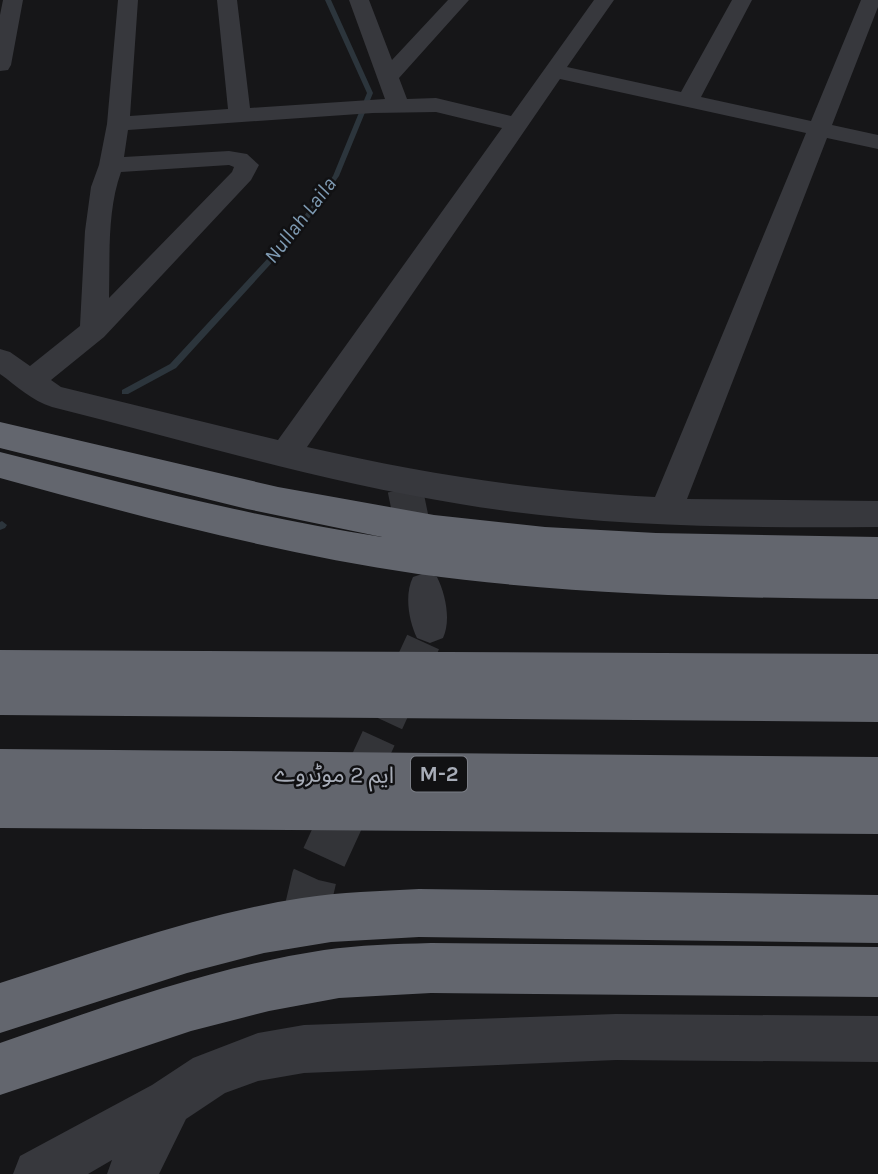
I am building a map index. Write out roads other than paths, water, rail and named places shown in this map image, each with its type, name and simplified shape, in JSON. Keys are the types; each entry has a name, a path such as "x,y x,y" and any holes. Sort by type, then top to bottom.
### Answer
{"highway":[{"path":"0,435 279,503 432,530 525,541 601,545 754,552 878,552"},
{"path":"0,465 262,531 418,558 602,576 748,583 878,583"},
{"path":"0,668 878,672"},
{"path":"0,696 878,703"},
{"name":"ایم 2 موٹروے","path":"0,771 878,778"},
{"path":"0,806 878,812"},
{"path":"0,1008 251,932 359,916 419,913 878,919"},
{"path":"0,1069 257,988 311,977 369,970 431,968 878,972"}],"street":[{"path":"0,65 13,0"},
{"path":"94,330 98,231 103,187 111,165 118,124 128,0"},
{"path":"227,0 240,116"},
{"path":"359,0 399,106"},
{"path":"388,77 459,0"},
{"path":"285,454 604,0"},
{"path":"688,100 742,0"},
{"path":"666,512 871,0"},
{"path":"554,71 878,142"},
{"path":"118,124 436,105 515,124"},
{"path":"30,382 94,330 242,175 247,165 239,159 229,158 111,165"},
{"path":"0,359 52,396 405,485 580,507 666,512 878,514"},
{"path":"425,588 430,627"},
{"path":"38,1174 169,1102 209,1075 258,1057 304,1049 616,1037 878,1039"},
{"path":"132,1174 169,1102"}],"waterway":[{"name":"Nullah Laila","path":"125,392 173,366 296,232 336,176 370,93 328,0"}],"tunnel":[{"path":"405,489 419,557"},
{"path":"364,770 430,627"},
{"path":"304,922 314,879 365,768"}]}
